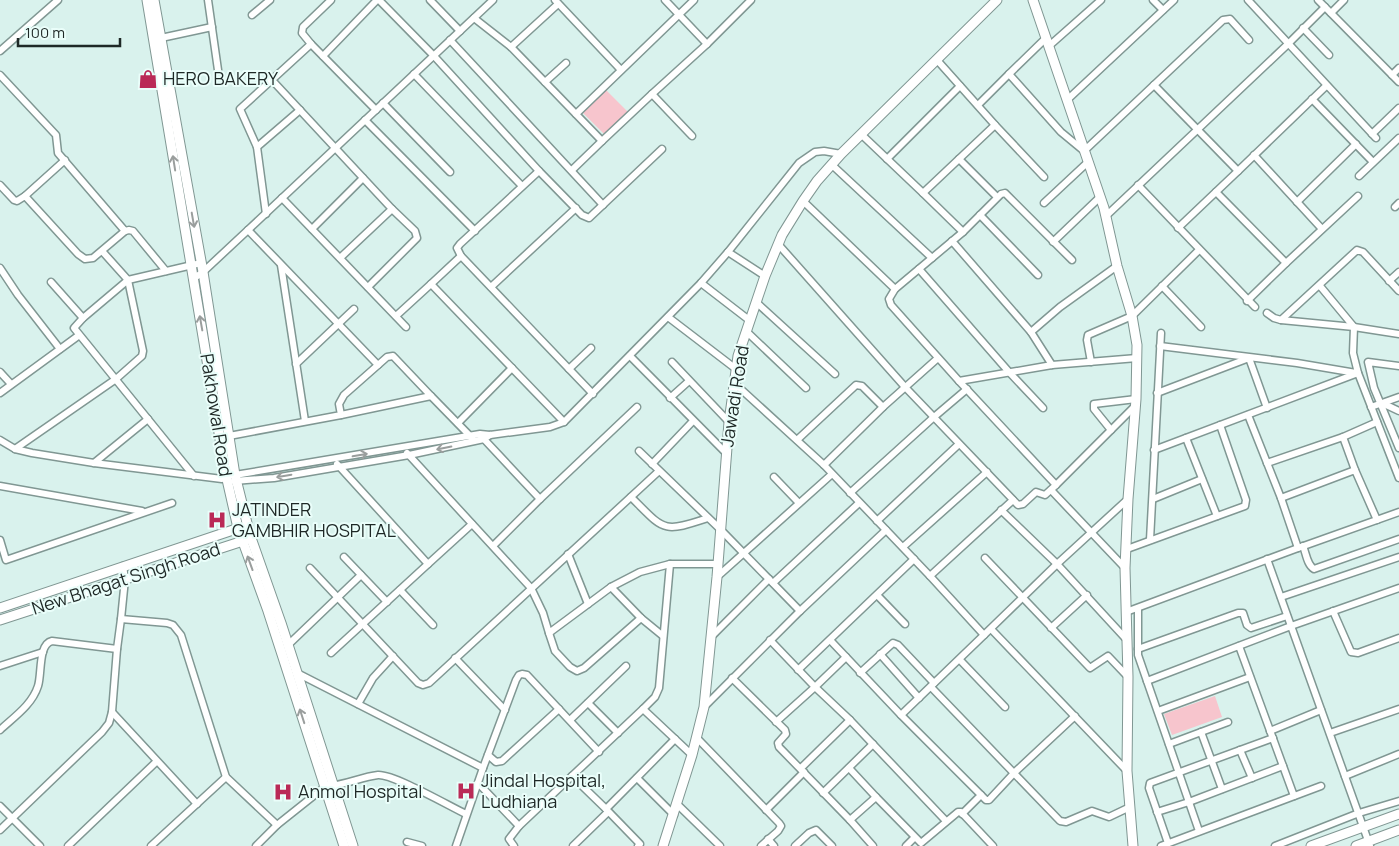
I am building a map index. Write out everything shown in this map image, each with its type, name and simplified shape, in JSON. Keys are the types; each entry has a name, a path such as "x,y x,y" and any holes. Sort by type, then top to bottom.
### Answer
{"street":[{"path":"0,51 58,0"},
{"name":"Pakhowal Road","path":"147,0 190,266 238,528 247,540 288,645 330,786 344,846"},
{"name":"Pakhowal Road","path":"154,0 202,268 228,436 229,478 248,525 247,540 268,612 353,846"},
{"path":"208,0 218,70"},
{"path":"252,16 270,0"},
{"path":"331,0 302,29 302,33 376,110"},
{"path":"323,56 378,0 434,56 584,217 589,218 662,149"},
{"path":"430,0 460,31"},
{"path":"193,279 202,268 266,214 493,0"},
{"path":"664,0 707,44"},
{"path":"576,114 694,0"},
{"name":"Jawadi Road","path":"663,846 678,804 704,707 734,382 749,320 764,276 778,244 803,201 831,164 997,0"},
{"path":"1033,0 1106,216 1117,266 1132,316 1137,358 1136,402 1128,499 1125,568 1128,677 1127,771 1133,846"},
{"path":"978,105 1009,74 1101,0"},
{"path":"1154,0 1163,10"},
{"path":"1067,100 1174,0"},
{"path":"1248,0 1374,136 1399,108"},
{"path":"1318,0 1399,82"},
{"path":"1331,13 1344,0"},
{"path":"511,47 557,2 621,70"},
{"path":"572,170 707,44 747,2"},
{"path":"1106,216 1325,7"},
{"path":"474,18 511,47 602,141"},
{"path":"1084,151 1227,18 1234,21 1249,40"},
{"path":"160,38 212,27"},
{"path":"1303,28 1329,55"},
{"path":"450,40 603,205"},
{"path":"266,214 257,147 240,109 311,44"},
{"path":"937,60 1044,177"},
{"path":"544,82 566,63"},
{"path":"1392,75 1399,68"},
{"path":"414,74 522,186"},
{"path":"1009,74 1061,132 1084,151"},
{"path":"0,76 56,135 56,149 125,231"},
{"path":"271,79 392,209 415,231 417,238 368,287"},
{"path":"1154,85 1238,171"},
{"path":"887,159 960,86"},
{"path":"1178,228 1326,86"},
{"path":"652,94 692,136"},
{"path":"1312,99 1374,162"},
{"path":"383,103 450,172"},
{"path":"257,147 300,110"},
{"path":"365,120 475,231"},
{"path":"923,193 995,125"},
{"path":"862,135 962,232"},
{"path":"1359,176 1399,138"},
{"path":"1298,202 1356,144"},
{"path":"0,440 15,449 94,463 194,476 274,478 409,455 485,436 550,427 564,422 701,284 799,163 818,151 840,154"},
{"path":"1254,155 1322,229"},
{"path":"958,159 997,197"},
{"path":"0,185 17,201 65,160"},
{"path":"1044,203 1088,162"},
{"path":"831,164 932,258"},
{"path":"539,170 457,250 593,394"},
{"path":"312,229 363,178"},
{"path":"1138,185 1254,307"},
{"path":"1216,192 1286,263"},
{"path":"1072,260 1008,194 1000,194 962,232 895,289 888,301 1125,568"},
{"path":"25,196 82,258 90,260 125,231 129,230 133,231 166,271"},
{"path":"1247,301 1358,196"},
{"path":"1053,242 1100,197"},
{"path":"282,198 406,327"},
{"path":"803,201 895,289"},
{"path":"491,287 576,208"},
{"path":"340,258 392,209"},
{"path":"980,215 1038,275"},
{"path":"248,230 378,365"},
{"path":"952,241 1032,332 1052,365"},
{"path":"778,244 905,387 1018,505 1022,506 1036,492 1045,495 1111,430 1136,402"},
{"path":"1091,362 1087,340 1088,335 1132,316 1199,250"},
{"path":"1281,320 1320,286 1356,250 1363,252 1399,291"},
{"path":"15,449 116,380 142,356 143,351 128,280 102,251"},
{"path":"728,252 764,276"},
{"path":"396,316 461,256"},
{"path":"281,264 305,421"},
{"path":"194,476 78,336 74,328 128,280 190,266 202,268"},
{"path":"1032,332 1065,303 1117,266"},
{"path":"0,268 60,349"},
{"path":"919,269 1043,408"},
{"path":"1390,281 1399,272"},
{"path":"0,282 9,282"},
{"path":"51,282 83,318"},
{"path":"431,284 564,422"},
{"path":"701,284 749,320"},
{"path":"1162,286 1201,327"},
{"path":"1320,286 1354,327 1353,352 1358,373 1399,478"},
{"path":"756,302 835,374"},
{"path":"296,364 354,309"},
{"path":"1267,313 1281,320 1354,327 1399,334"},
{"path":"668,317 736,368"},
{"path":"746,331 806,388"},
{"path":"1150,540 1160,333"},
{"path":"0,393 78,336"},
{"path":"1160,346 1297,363 1358,373"},
{"path":"569,369 591,348"},
{"path":"340,415 339,404 344,395 387,357 393,356 473,439"},
{"path":"630,356 726,453"},
{"path":"824,465 883,407 938,358"},
{"path":"959,381 1052,365 1137,358"},
{"path":"1158,393 1248,358"},
{"path":"1248,358 1267,408"},
{"path":"672,362 729,422"},
{"path":"1399,366 1368,362 1374,388 1382,403 1399,448"},
{"path":"458,423 512,368"},
{"path":"0,372 11,384"},
{"path":"1154,450 1358,373"},
{"path":"670,398 690,381"},
{"path":"734,382 824,465 984,635"},
{"path":"797,440 856,385 862,386 883,407"},
{"path":"850,493 967,389"},
{"path":"228,436 431,396"},
{"path":"1371,407 1399,397"},
{"path":"1111,430 1094,409 1094,404 1136,402"},
{"path":"1382,403 1399,411"},
{"path":"493,546 637,407"},
{"path":"1248,415 1311,568 1314,570 1399,539"},
{"path":"94,463 148,420"},
{"path":"652,464 693,420"},
{"path":"1267,463 1343,437 1377,422"},
{"path":"1126,549 1242,508 1246,503 1220,426"},
{"path":"485,436 540,500"},
{"path":"1343,437 1377,520"},
{"path":"1186,438 1217,516"},
{"path":"229,478 402,447 473,439"},
{"path":"877,521 959,444"},
{"path":"402,447 531,588 543,613 555,651 572,669 578,671 584,668 641,618"},
{"path":"639,451 721,530 800,611"},
{"path":"333,460 428,564"},
{"path":"1281,498 1355,470"},
{"path":"310,568 418,683 423,685 429,683 659,471"},
{"path":"902,547 987,472"},
{"path":"717,577 832,474"},
{"path":"774,477 799,503"},
{"path":"1153,499 1202,479"},
{"path":"0,486 144,512"},
{"path":"0,492 8,488"},
{"path":"630,497 664,527 681,527 708,518"},
{"path":"901,715 960,660 1057,564 1128,499"},
{"path":"930,576 1013,500"},
{"path":"0,540 3,561 172,503"},
{"path":"710,638 859,503"},
{"path":"1001,510 1057,564 1126,639"},
{"path":"1126,612 1399,512"},
{"path":"331,653 472,524"},
{"name":"New Bhagat Singh Road","path":"0,608 248,525"},
{"path":"704,707 770,640 886,530"},
{"name":"New Bhagat Singh Road","path":"0,620 247,540"},
{"path":"568,554 588,604"},
{"path":"1281,597 1399,556"},
{"path":"344,557 387,602"},
{"path":"985,558 1090,668 1108,656 1128,677"},
{"path":"798,670 914,559"},
{"path":"1267,559 1369,843"},
{"path":"514,846 509,839 519,826 655,697 658,688 670,564"},
{"path":"549,633 611,587 640,572 670,564 718,564"},
{"path":"0,830 102,732 109,723 112,712 117,649 126,579 123,566"},
{"path":"288,645 361,575"},
{"path":"611,587 641,618 663,636"},
{"path":"1147,681 1291,626 1399,588"},
{"path":"400,590 433,625"},
{"path":"876,595 905,624"},
{"path":"1051,628 1087,595"},
{"path":"1138,609 1138,649 1140,662 1199,831"},
{"path":"1333,611 1351,652 1358,652 1399,638"},
{"path":"1138,649 1238,613 1243,614 1248,625 1252,628 1287,616"},
{"path":"121,620 167,623 173,625 182,635 226,777 277,825"},
{"path":"991,629 1127,771"},
{"path":"770,640 850,720 946,821"},
{"path":"830,640 860,673 986,800 989,800 1015,772 1075,716"},
{"path":"0,730 28,704 35,694 39,684 45,644 52,641 117,649"},
{"path":"860,673 890,644 895,643 1062,822 1092,811 1109,817 1130,807"},
{"path":"1238,646 1294,796"},
{"path":"0,666 43,652"},
{"path":"880,654 919,698"},
{"path":"358,704 373,678 393,656"},
{"path":"776,722 846,657"},
{"path":"455,658 505,710"},
{"path":"960,660 1005,707"},
{"path":"570,720 626,666"},
{"path":"297,672 482,768"},
{"path":"457,845 482,768 516,680 522,674 527,675 599,752"},
{"path":"1158,711 1250,677"},
{"path":"732,678 786,732 778,745 874,846"},
{"path":"588,703 618,733"},
{"path":"488,755 496,762 502,761 559,709"},
{"path":"643,709 692,755"},
{"path":"1330,733 1399,709"},
{"path":"1168,843 1148,786 1154,782 1240,750 1321,710"},
{"path":"112,712 156,762 197,804"},
{"path":"0,718 6,724"},
{"path":"766,810 850,720"},
{"path":"1169,744 1228,722"},
{"path":"1201,732 1222,789"},
{"path":"697,738 781,826 760,846"},
{"path":"573,846 675,739"},
{"path":"823,793 873,744"},
{"path":"1240,750 1252,778"},
{"path":"1345,776 1399,754"},
{"path":"68,846 156,762"},
{"path":"1157,812 1189,802 1283,766"},
{"path":"849,768 920,843 956,813 962,814 993,846"},
{"path":"256,846 277,825 330,786 379,775 390,776 466,814"},
{"path":"572,776 640,845"},
{"path":"151,846 226,777"},
{"path":"637,778 674,815"},
{"path":"478,783 519,826"},
{"path":"1161,846 1321,786"},
{"path":"962,814 981,795"},
{"path":"850,820 876,797"},
{"path":"1275,846 1359,813 1399,800"},
{"path":"678,804 720,846"},
{"path":"0,806 40,846"},
{"path":"1311,846 1399,814"},
{"path":"795,846 809,833 816,830 832,846"},
{"path":"1356,846 1369,843 1399,830"},
{"path":"906,846 914,838"},
{"path":"768,840 774,846"},
{"path":"407,842 422,846"}],"shaded area":[{"path":"606,90 629,113 605,135 582,112"},
{"path":"1215,696 1222,717 1172,735 1164,714"}],"place":[{"name":"HERO BAKERY","path":"148,79"},
{"name":"JATINDER GAMBHIR HOSPITAL","path":"217,520"},
{"name":"Jindal Hospital, Ludhiana","path":"466,791"},
{"name":"Anmol Hospital","path":"283,792"}]}
